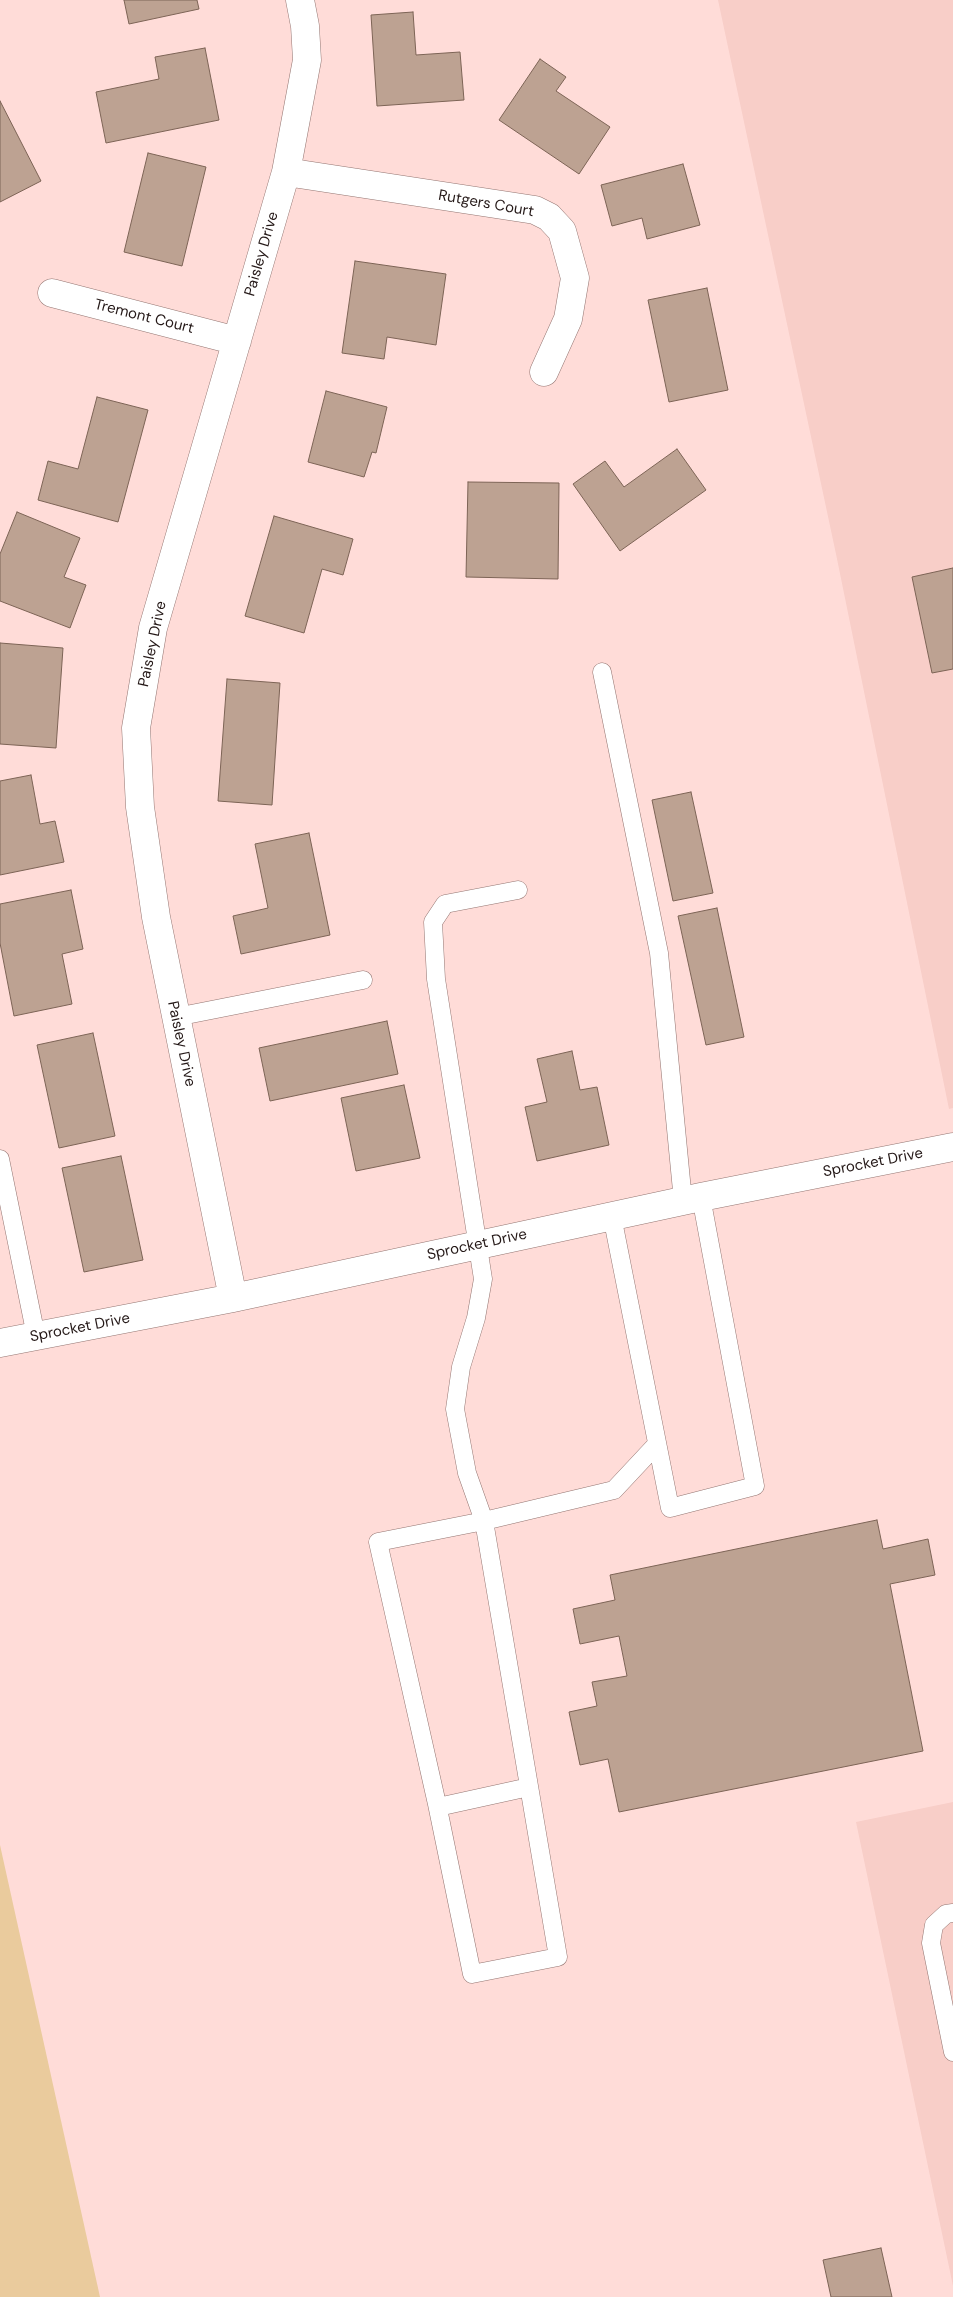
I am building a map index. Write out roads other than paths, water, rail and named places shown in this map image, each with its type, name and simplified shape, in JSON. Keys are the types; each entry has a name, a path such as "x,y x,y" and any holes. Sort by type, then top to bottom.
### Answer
{"street":[{"name":"Paisley Drive","path":"233,1298 156,917 140,807 136,728 153,628 286,172 307,60 305,26 300,0"},
{"name":"Rutgers Court","path":"286,172 536,210 549,217 562,231 575,278 568,319 544,372"},
{"name":"Tremont Court","path":"52,293 237,341"},
{"name":"Sprocket Drive","path":"0,1344 233,1298 692,1199 953,1147"}],"lane":[{"path":"602,672 659,954 692,1199 755,1486 670,1508 612,1216"},
{"path":"518,890 445,904 433,922 436,979 483,1279 476,1318 461,1367 455,1409 467,1472 484,1521 558,1957 472,1974 438,1807 378,1542 484,1521 614,1490 657,1444"},
{"path":"176,1017 362,980"},
{"path":"0,1159 36,1336"},
{"path":"438,1807 529,1787"},
{"path":"953,1912 946,1914 934,1925 931,1943 953,2052"}]}
